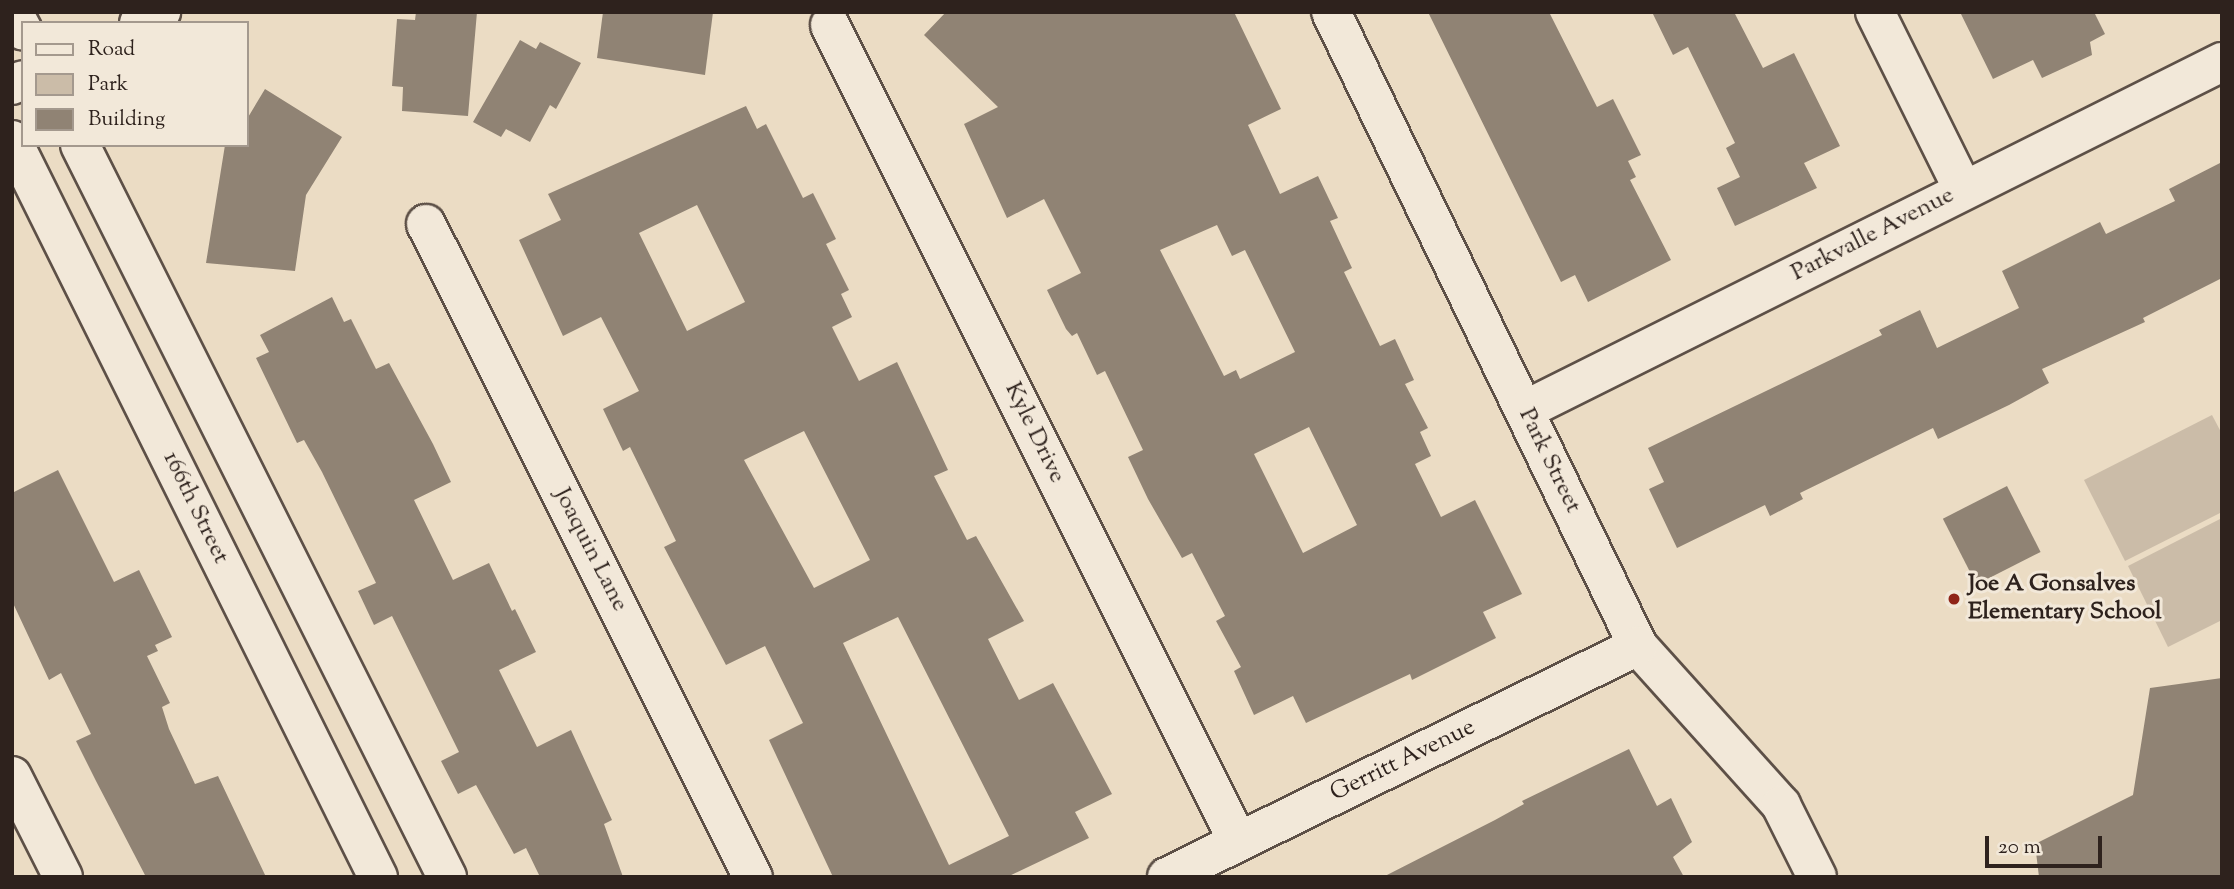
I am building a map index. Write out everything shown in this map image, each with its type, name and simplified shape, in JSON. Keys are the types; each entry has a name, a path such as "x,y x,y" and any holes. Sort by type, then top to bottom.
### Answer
{"street":[{"path":"143,21 161,12"},
{"name":"Park Street","path":"1331,12 1638,646 1781,805 1817,877"},
{"path":"1875,12 1963,189"},
{"name":"Kyle Drive","path":"830,25 1238,842"},
{"name":"Parkvalle Avenue","path":"1525,410 2222,62"},
{"name":"166th Street","path":"12,140 378,877"},
{"path":"81,147 447,877"},
{"name":"Joaquin Lane","path":"426,224 753,877"},
{"name":"Gerritt Avenue","path":"1167,877 1638,646"},
{"path":"12,776 62,877"}],"green space":[{"path":"2212,415 2222,434 2222,512 2125,561 2084,480"},
{"path":"2222,518 2222,620 2168,647 2128,566"}],"building":[{"path":"416,12 477,12 468,116 402,111 403,87 392,86 397,19 415,20"},
{"path":"603,12 713,12 705,75 597,58"},
{"path":"946,12 1234,12 1281,109 1248,125 1280,194 1318,176 1338,218 1330,221 1352,268 1344,272 1380,346 1395,339 1414,380 1405,384 1428,428 1420,432 1431,456 1415,464 1441,517 1475,500 1522,594 1483,612 1496,638 1412,680 1410,674 1306,723 1293,696 1254,715 1234,671 1241,667 1216,621 1225,616 1192,553 1182,558 1148,499 1128,457 1143,450 1105,371 1097,375 1077,333 1072,336 1066,329 1047,290 1081,273 1044,199 1007,218 964,124 998,107 924,35","holes":["1217,225 1232,256 1245,250 1295,352 1240,379 1236,370 1224,376 1160,250","1309,427 1357,525 1303,553 1254,454"]},
{"path":"1428,12 1549,12 1597,107 1613,99 1641,155 1628,161 1636,177 1630,180 1671,260 1588,302 1575,275 1561,282"},
{"path":"1652,12 1734,12 1763,68 1794,53 1840,146 1804,163 1817,188 1735,226 1717,188 1740,177 1726,148 1735,143 1688,47 1673,55"},
{"path":"1960,12 2094,12 2105,34 2090,42 2092,55 2042,78 2033,60 1993,79"},
{"path":"520,40 536,49 540,42 581,63 556,109 550,105 530,142 506,129 501,137 473,122"},
{"path":"265,89 342,137 306,195 295,271 206,263 225,147 248,147 248,117"},
{"path":"746,106 757,129 766,124 803,198 813,193 836,239 826,244 849,290 841,294 852,317 832,327 859,381 897,362 948,470 934,476 967,540 976,536 1024,621 988,639 1019,700 1053,683 1112,794 1075,812 1089,838 1007,877 833,877 769,740 803,723 765,646 726,665 664,547 676,541 630,447 623,451 603,409 639,391 601,317 563,336 519,240 561,220 548,194","holes":["697,205 745,302 687,331 639,233","804,431 870,560 814,588 744,460","898,617 1009,836 949,865 843,643"]},
{"path":"2222,162 2222,278 2143,318 2145,322 2042,369 2049,383 2009,405 1938,439 1933,428 1800,493 1803,499 1770,516 1765,505 1677,548 1649,489 1664,482 1648,448 1882,335 1879,330 1920,310 1937,348 2019,308 2002,271 2100,222 2106,234 2175,201 2169,189"},
{"path":"332,297 344,322 351,319 376,369 389,363 433,444 451,482 414,500 453,580 489,563 512,611 515,609 536,652 499,670 537,747 571,730 612,820 604,824 623,877 540,877 526,848 514,854 476,785 458,794 441,761 459,752 392,616 374,625 358,591 376,583 322,472 304,440 297,443 256,358 269,352 260,335"},
{"path":"58,470 114,582 139,570 172,637 155,645 158,651 147,656 170,703 162,707 169,729 195,784 218,776 266,877 146,877 96,781 76,741 91,734 61,673 49,680 12,601 12,493"},
{"path":"2007,486 2041,552 1976,585 1943,519"},
{"path":"2222,678 2222,877 2039,877 2035,844 2133,795 2150,688"},
{"path":"1629,749 1657,806 1671,798 1692,842 1673,857 1684,877 1383,877 1495,820 1524,804 1522,801"}],"place":[{"name":"Joe A Gonsalves Elementary School","path":"1954,599"}]}
